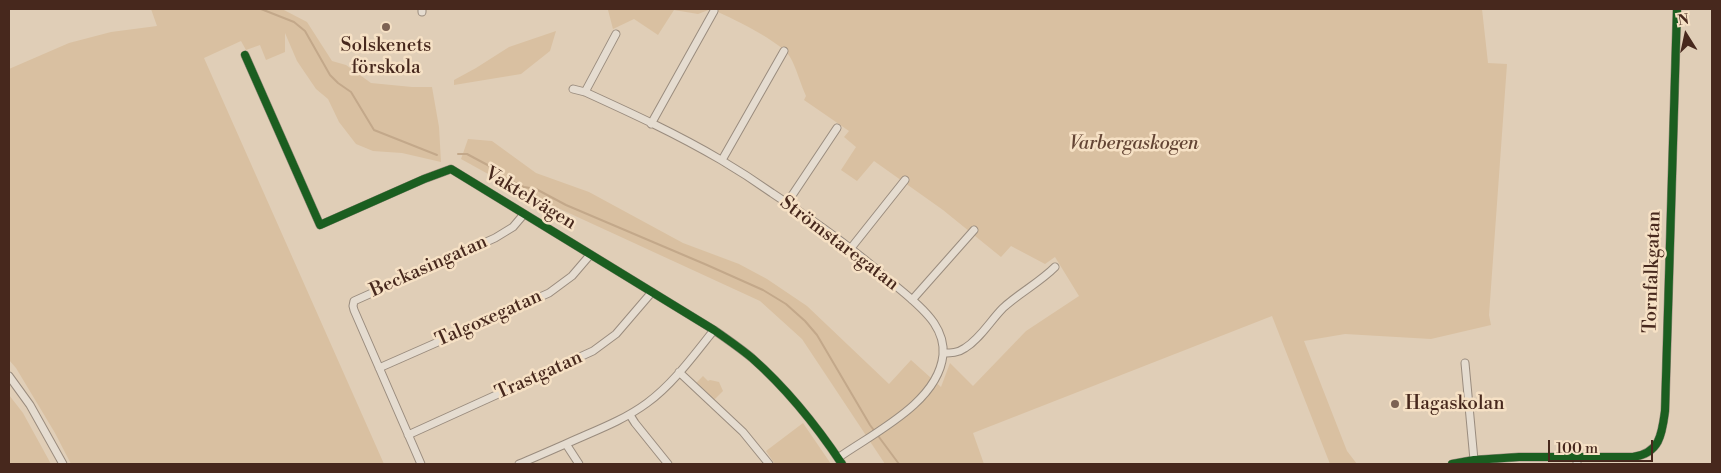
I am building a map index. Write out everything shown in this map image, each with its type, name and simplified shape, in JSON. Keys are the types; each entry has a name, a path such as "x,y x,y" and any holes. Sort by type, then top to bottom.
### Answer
{"street":[{"name":"Tornfalkgatan","path":"1452,464 1474,460 1518,457 1577,460 1640,456 1652,450 1661,436 1665,411 1677,9"},
{"path":"651,124 714,11"},
{"path":"585,92 588,83 616,34"},
{"path":"722,160 784,51"},
{"name":"Vaktelvägen","path":"245,54 320,225 451,169 714,330 751,357 778,382 800,407 840,461"},
{"name":"Strömstaregatan","path":"573,89 585,92 722,160 802,212 851,248 912,300 938,329 943,346 943,354 940,371 928,391 907,410 869,437 840,461"},
{"path":"787,203 837,128"},
{"path":"851,248 905,180"},
{"name":"Beckasingatan","path":"421,464 352,306 354,301 495,238 512,228 524,214"},
{"path":"912,300 974,230"},
{"name":"Talgoxegatan","path":"379,368 548,293 572,276 590,255"},
{"path":"943,354 957,352 967,347 1020,293 1044,277 1054,267"},
{"name":"Trastgatan","path":"408,435 593,351 616,334 652,292"},
{"path":"519,464 630,415 655,397 714,330"},
{"path":"1465,363 1474,460"},
{"path":"679,372 743,432 769,464"},
{"path":"9,376 46,431 63,464"},
{"path":"630,415 668,464"},
{"path":"566,444 578,464"}],"green space":[{"path":"151,9 282,9 307,22 332,61 346,65 371,83 432,87 439,127 441,162 402,153 373,151 356,144 339,122 328,99 316,89 297,61 285,33 285,52 266,60 260,45 246,50 241,41 204,58 384,464 71,464 55,433 16,368 9,360 9,69 69,43 111,32 157,26"},
{"path":"609,9 711,9 698,14 674,10 658,35 634,19 613,29"},
{"name":"Varbergaskogen","path":"711,9 1482,9 1488,63 1507,64 1489,315 1491,325 1431,339 1345,334 1304,341 1347,451 1357,464 1330,464 1272,316 973,433 984,464 885,464 802,339 760,301 508,185 461,159 468,139 492,141 536,173 589,192 683,243 739,264 767,279 807,306 889,384 911,360 941,387 950,363 973,386 1026,331 1079,296 1055,257 1045,264 1011,246 1001,257 943,210 874,161 857,181 841,170 856,147 844,137 849,131 804,100 806,96 790,57 777,44 766,37"},
{"path":"556,31 550,51 521,74 454,85 454,80 509,47"},
{"path":"703,376 708,381 719,382 723,391 715,401 696,383"},
{"path":"9,395 23,413 51,464 9,464"},
{"path":"803,423 831,464 775,464 766,451"}],"waterway":[{"path":"261,9 294,22 305,31 330,75 351,92 374,130 437,155"},
{"path":"458,154 467,154 495,169 500,176 524,187 536,189 566,205 763,290 786,304 817,335 870,425 899,464"}],"cycle path":[{"path":"1452,464 1474,460 1519,457 1633,457 1649,451 1654,447 1661,435 1665,411 1677,9"},
{"path":"245,55 320,225 451,169 714,330 738,347 765,370 789,395 822,435 842,464"}],"place":[{"name":"Solskenets förskola","path":"386,27"},
{"name":"Hagaskolan","path":"1395,404"}]}
